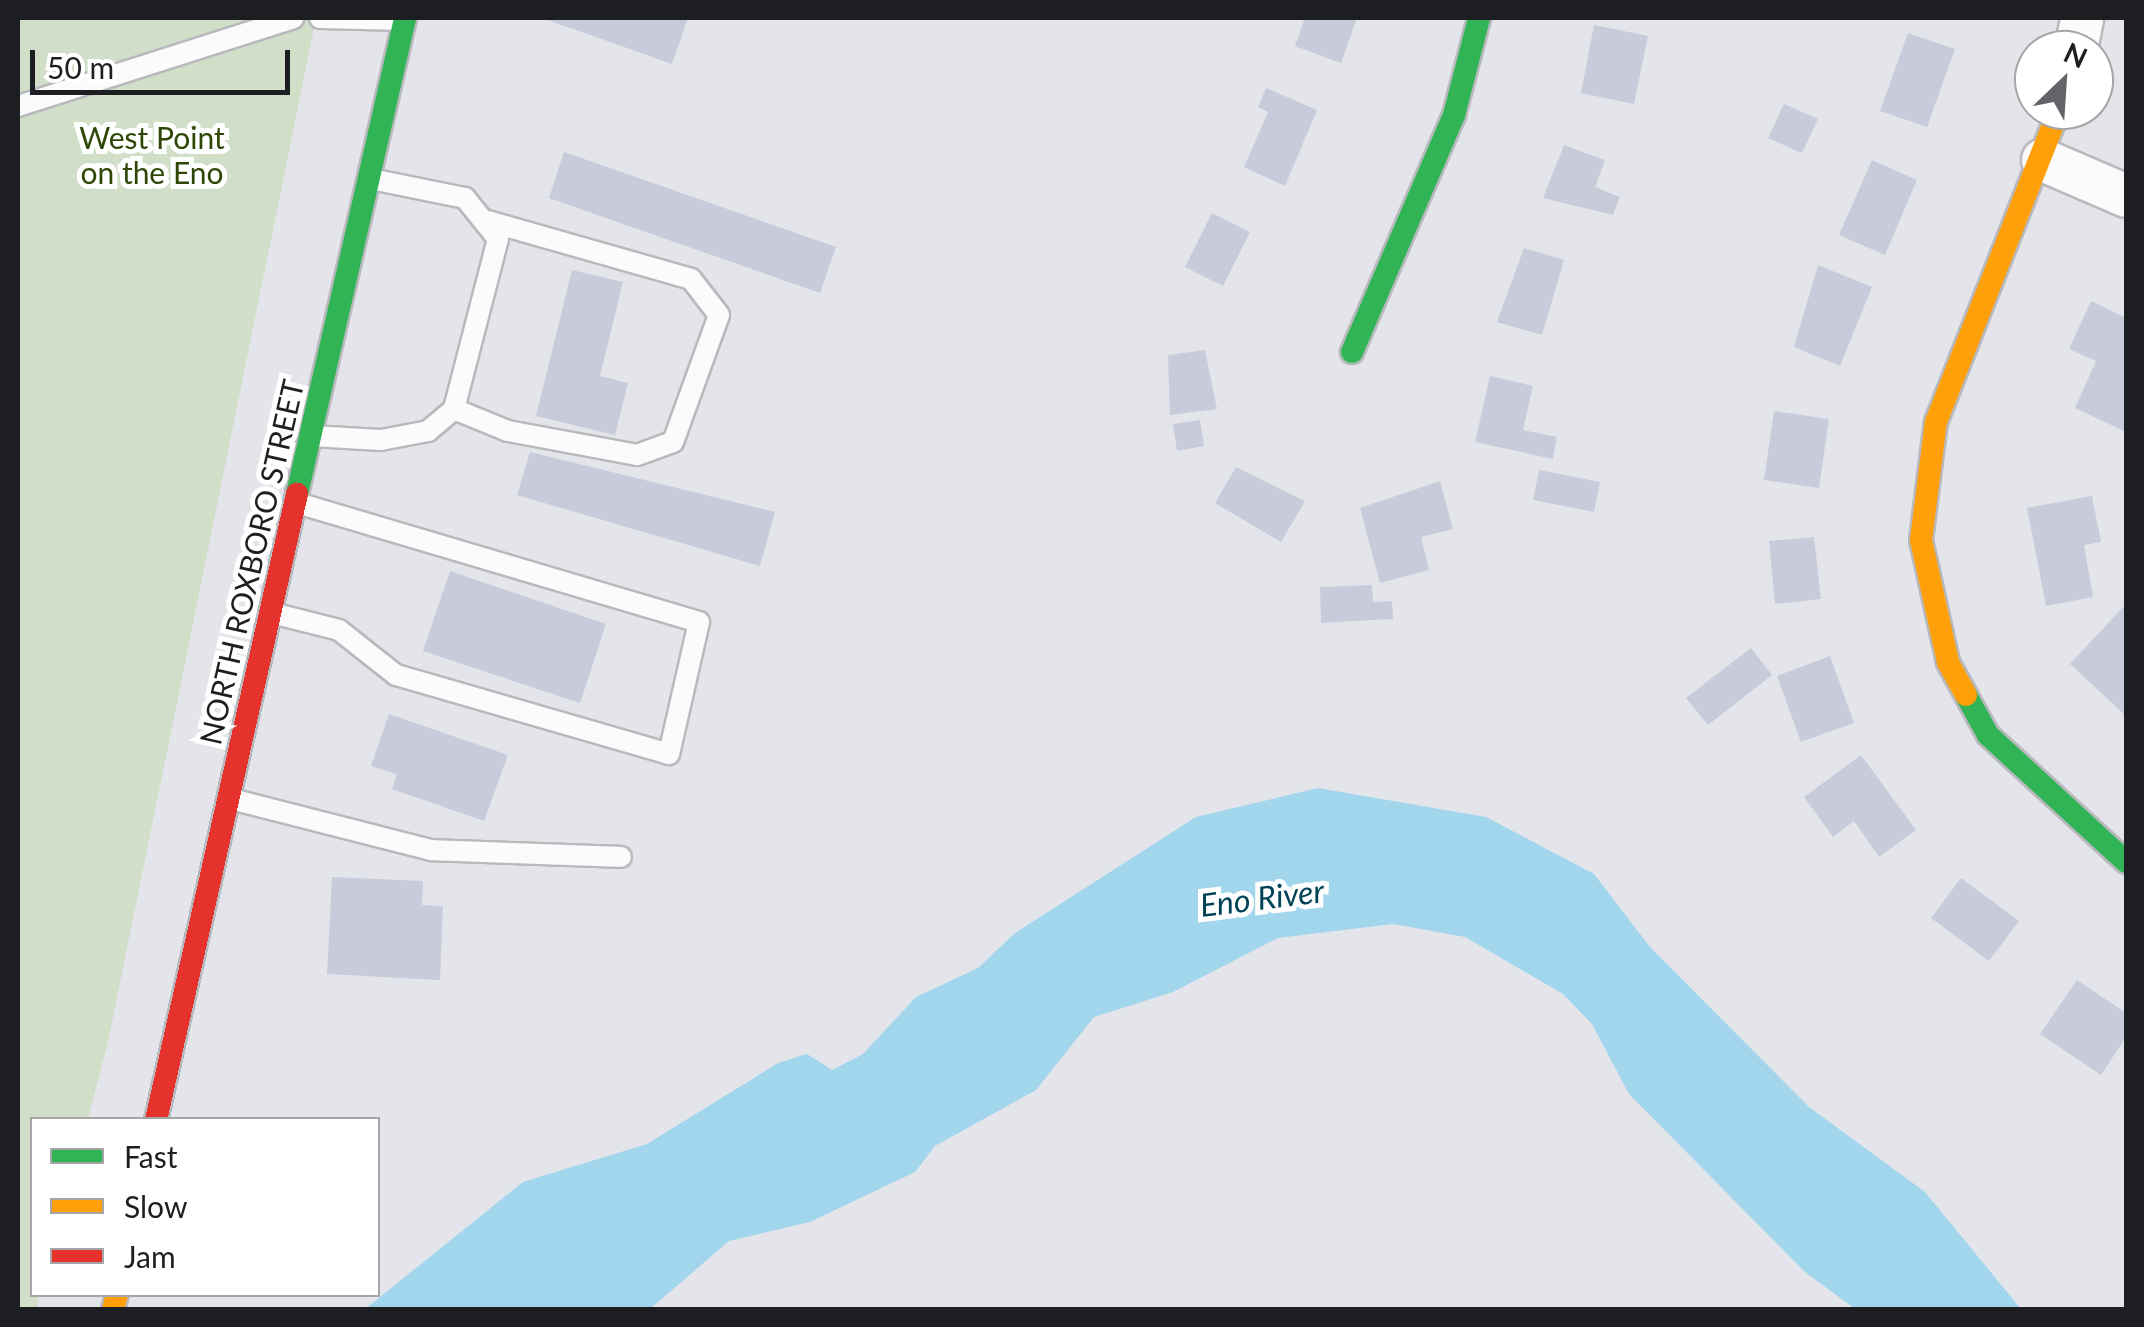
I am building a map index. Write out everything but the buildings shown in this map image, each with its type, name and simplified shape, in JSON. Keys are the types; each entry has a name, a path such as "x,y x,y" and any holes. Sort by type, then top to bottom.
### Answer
{"main road":[{"path":"1352,352 1454,116 1478,18"},
{"name":"NORTH ROXBORO STREET","path":"157,1117 404,19"},
{"path":"2053,130 1936,422 1920,540 1948,662 1988,735 2126,862"}],"street":[{"path":"2043,160 2126,196"}],"lane":[{"path":"18,106 293,18"},
{"path":"320,18 404,19"},
{"path":"368,178 431,185 488,221 691,278 719,315 673,442 637,454 508,431 454,409"},
{"path":"310,436 381,440 428,431 454,409 498,239 488,221"},
{"path":"270,613 339,630 396,675 669,754 699,622 295,503"},
{"path":"229,798 432,850 621,857"}],"green space":[{"name":"West Point on the Eno","path":"18,18 316,18 108,1042 89,1117 30,1117 30,1297 38,1297 38,1310 18,1309"}],"water":[{"name":"Eno River","path":"1318,788 1486,817 1594,874 1650,947 1809,1107 1925,1192 2021,1309 1855,1309 1805,1272 1629,1094 1592,1024 1563,994 1465,937 1393,924 1278,938 1173,992 1094,1017 1036,1090 935,1146 915,1172 810,1222 729,1241 650,1309 365,1309 523,1182 647,1144 778,1063 807,1054 832,1070 863,1054 916,997 978,968 1015,933 1196,817"}],"traffic: fast":[{"path":"297,494 405,18"},
{"path":"1352,352 1454,115 1479,18"},
{"path":"1966,695 1988,735 2126,862"}],"traffic: slow":[{"path":"1966,695 1948,662 1921,540 1936,422 2051,130"},
{"path":"113,1310 116,1297"}],"traffic: jam":[{"path":"157,1117 297,494"}]}
